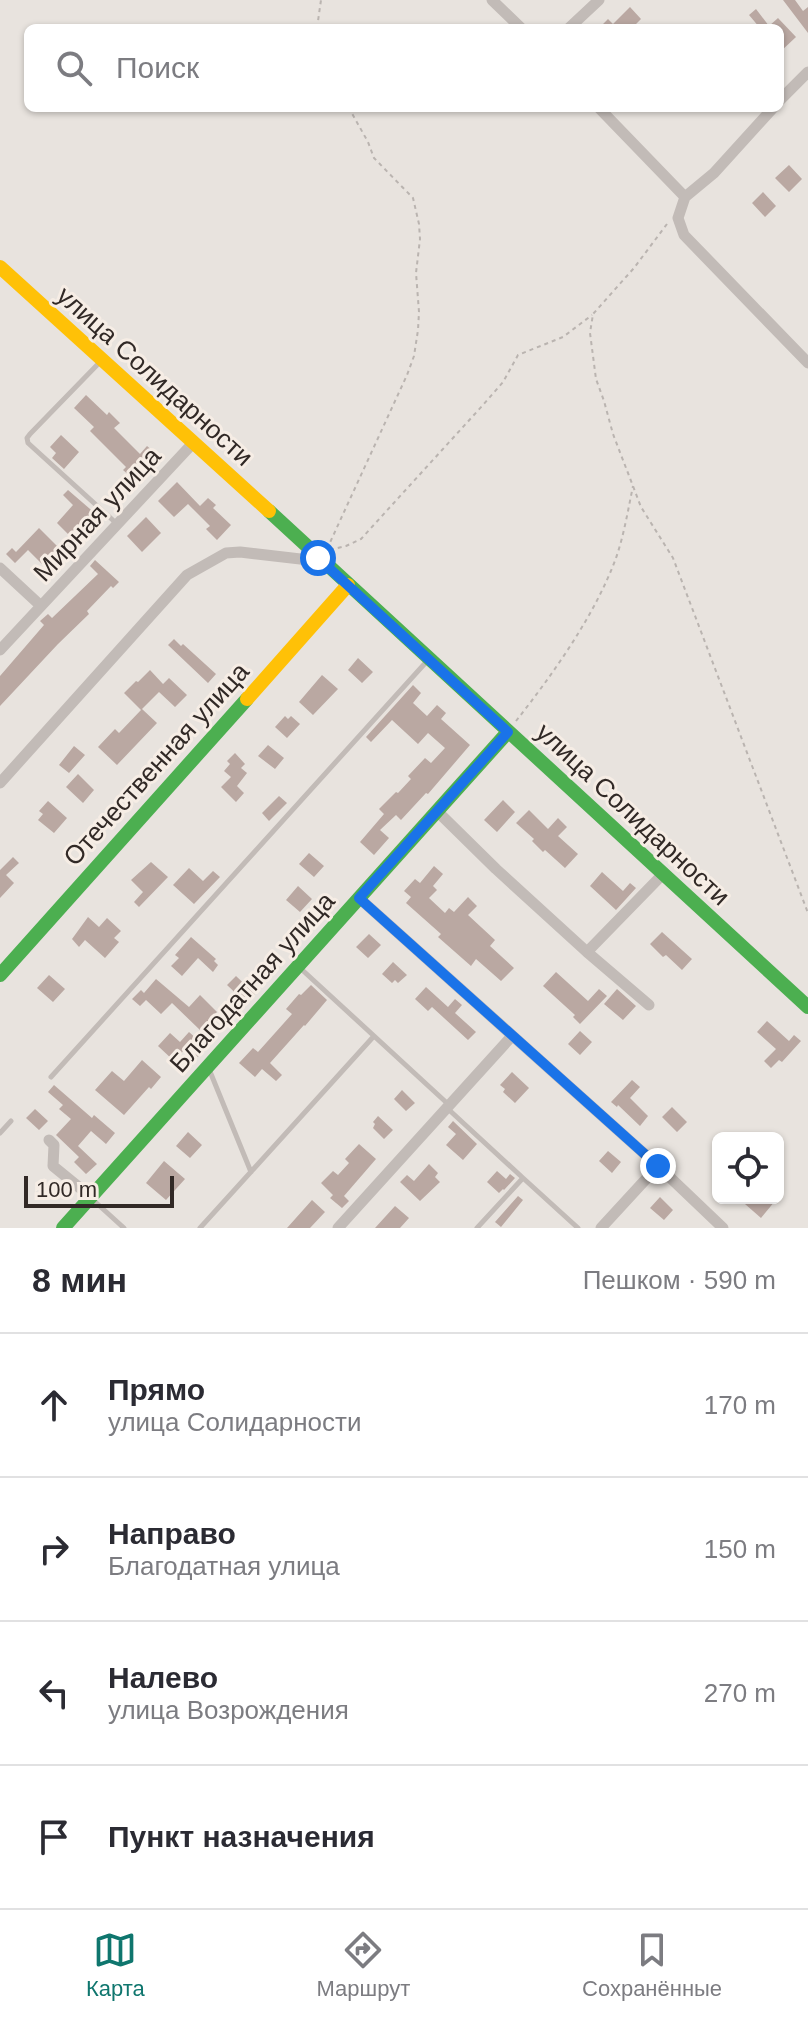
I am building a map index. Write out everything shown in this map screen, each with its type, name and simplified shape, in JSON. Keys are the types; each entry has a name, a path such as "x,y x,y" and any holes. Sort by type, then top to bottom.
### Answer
{"street":[{"path":"492,0 517,24"},
{"path":"573,24 599,0"},
{"path":"784,96 808,72"},
{"path":"603,112 685,197"},
{"path":"769,112 714,173 685,197 678,218 684,235 808,363"},
{"name":"улица Солидарности","path":"0,267 808,1007"},
{"name":"Мирная улица","path":"0,650 194,442"},
{"path":"0,783 187,575 226,553 309,560 318,558"},
{"path":"0,568 41,606"},
{"name":"Отечественная улица","path":"0,975 348,585"},
{"name":"Благодатная улица","path":"63,1228 508,732"},
{"path":"437,811 496,869 649,1005"},
{"path":"587,952 663,874"},
{"path":"359,898 723,1228"},
{"path":"338,1228 512,1036"},
{"path":"49,1140 54,1145 53,1166 91,1197"},
{"path":"601,1228 658,1166"}],"lane":[{"path":"103,360 27,438 28,443 117,524"},
{"path":"51,1077 429,659"},
{"path":"298,966 578,1228"},
{"path":"200,1228 374,1036"},
{"path":"207,1067 251,1172"},
{"path":"0,1133 11,1121"},
{"path":"477,1228 523,1178"},
{"path":"91,1197 124,1228"}],"path":[{"path":"318,24 321,0"},
{"path":"351,112 374,158 413,198 420,239 416,282 419,312 414,356 407,375 326,550 361,539 503,382 518,355 563,337 593,314 634,268 670,220 678,218"},
{"path":"593,314 590,333 596,379 613,434 641,507 673,558 808,913"},
{"path":"508,732 557,667 594,605 616,558 633,485"}],"building":[{"path":"783,0 795,0 803,11 808,7 808,33"},
{"path":"630,7 641,19 636,24 613,24"},
{"path":"756,9 767,24 757,24 749,15"},
{"path":"784,24 796,37 784,48"},
{"path":"789,165 802,179 789,192 775,178"},
{"path":"763,192 776,206 765,217 752,203"},
{"path":"86,395 120,423 114,428 140,454 147,446 154,452 131,477 123,470 126,467 90,431 94,427 74,408"},
{"path":"61,435 79,452 64,469 52,458 56,453 50,447"},
{"path":"177,482 200,506 208,498 216,505 213,508 231,525 217,540 206,529 210,526 188,504 174,517 158,501"},
{"path":"68,490 97,515 92,520 87,516 69,535 57,523 73,505 63,495"},
{"path":"146,517 161,533 142,552 127,536"},
{"path":"39,528 58,547 42,564 28,550 15,563 6,554 12,548 16,552"},
{"path":"95,560 119,582 113,588 111,586 87,611 89,614 0,706 0,676 44,625 40,621 48,614 52,618 98,574 90,566"},
{"path":"174,639 216,674 208,683 168,645"},
{"path":"358,658 373,672 362,683 348,670"},
{"path":"150,670 163,684 169,678 187,695 175,707 159,692 142,709 157,723 117,765 98,747 115,729 119,733 141,710 124,693"},
{"path":"322,675 338,689 313,715 299,702"},
{"path":"413,685 421,693 413,703 427,716 437,705 446,713 441,719 470,745 401,820 396,815 380,830 389,838 374,855 360,842 384,814 379,809 411,779 408,776 425,758 431,763 445,748 428,733 418,744 392,720 371,742 366,737"},
{"path":"285,716 288,719 291,716 300,724 287,738 275,727"},
{"path":"268,745 284,758 275,769 258,756"},
{"path":"74,746 85,755 69,773 59,765"},
{"path":"235,753 245,764 241,768 247,773 237,786 244,793 236,802 221,787 231,777 224,771 230,764 227,761"},
{"path":"78,774 94,790 83,803 66,787"},
{"path":"279,796 287,803 269,821 262,813"},
{"path":"503,800 515,812 497,832 484,820"},
{"path":"48,801 67,818 54,833 38,820 43,814 39,811"},
{"path":"529,810 548,829 558,818 567,827 558,836 578,854 565,868 545,850 543,852 516,823"},
{"path":"309,853 324,866 314,877 299,864"},
{"path":"13,857 19,863 6,875 14,883 0,898 0,870"},
{"path":"151,862 168,877 139,907 134,902 143,892 131,880"},
{"path":"434,866 443,874 433,886 437,890 429,898 445,913 449,908 454,912 468,897 477,906 468,915 495,940 490,946 514,968 501,981 476,959 471,966 406,903 411,897 404,891 415,879 420,883"},
{"path":"189,868 203,881 213,871 220,877 194,904 173,885"},
{"path":"602,872 623,891 630,883 636,888 616,910 590,886"},
{"path":"298,886 312,899 300,912 286,900"},
{"path":"88,917 99,927 107,918 121,931 114,938 119,942 105,958 85,940 79,947 72,939"},
{"path":"662,932 692,959 682,970 650,944"},
{"path":"369,934 381,945 368,958 356,947"},
{"path":"191,937 216,959 214,961 218,965 213,972 198,958 182,976 171,966 179,958 175,955"},
{"path":"393,962 407,975 398,983 395,980 392,983 382,974"},
{"path":"556,972 588,1001 599,989 607,996 580,1024 573,1017 575,1015 543,986"},
{"path":"49,975 65,989 53,1002 37,988"},
{"path":"236,976 255,994 246,1003 227,985"},
{"path":"156,979 189,1007 200,995 217,1012 200,1030 172,1003 161,1014 146,1000 140,1006 132,999 141,990 144,993"},
{"path":"311,985 327,1000 270,1063 282,1075 276,1081 262,1069 255,1077 239,1063 253,1048 258,1052 292,1014 286,1009"},
{"path":"426,987 448,1007 455,999 462,1005 455,1013 476,1032 468,1040 432,1007 428,1011 415,999"},
{"path":"617,989 636,1006 623,1020 604,1004"},
{"path":"767,1021 789,1041 794,1035 801,1041 782,1062 779,1060 771,1068 764,1061 776,1049 757,1032"},
{"path":"580,1031 592,1042 580,1055 568,1044"},
{"path":"189,1032 206,1047 198,1057 187,1047 174,1061 158,1046 170,1033 180,1042"},
{"path":"142,1060 161,1077 124,1115 95,1090 112,1071 124,1081"},
{"path":"512,1072 529,1088 515,1103 500,1085"},
{"path":"632,1080 640,1087 630,1098 648,1116 640,1126 611,1102"},
{"path":"54,1085 92,1118 94,1115 115,1133 106,1144 91,1131 78,1146 97,1164 86,1174 74,1162 79,1157 56,1135 71,1119 59,1109 63,1105 48,1092"},
{"path":"402,1090 415,1103 406,1111 394,1099"},
{"path":"672,1107 687,1122 677,1132 662,1117"},
{"path":"35,1109 48,1121 39,1130 26,1118"},
{"path":"378,1116 393,1130 384,1139 373,1128"},
{"path":"453,1121 477,1144 463,1160 446,1145 456,1134 448,1127"},
{"path":"188,1132 202,1145 190,1158 176,1146"},
{"path":"359,1144 376,1159 344,1196 349,1201 342,1208 330,1198 333,1195 321,1183 333,1171 338,1175 349,1163 345,1159"},
{"path":"608,1151 621,1162 612,1173 599,1161"},
{"path":"164,1161 185,1179 166,1200 146,1183"},
{"path":"429,1164 438,1173 435,1177 440,1182 420,1201 400,1182 407,1175 414,1181"},
{"path":"497,1171 506,1179 510,1174 515,1178 499,1193 487,1182"},
{"path":"518,1196 523,1200 501,1227 495,1222"},
{"path":"660,1197 673,1210 664,1220 650,1208"},
{"path":"312,1200 325,1212 310,1228 287,1228"},
{"path":"745,1204 773,1204 761,1218"},
{"path":"395,1206 409,1218 400,1228 375,1228"}],"traffic: fast":[{"path":"269,511 808,1007"},
{"path":"0,975 247,699"},
{"path":"63,1228 508,732"}],"traffic: slow":[{"path":"0,267 269,511"},
{"path":"247,699 348,585"}],"route":[{"path":"318,558 508,732 359,898 658,1166"}]}
